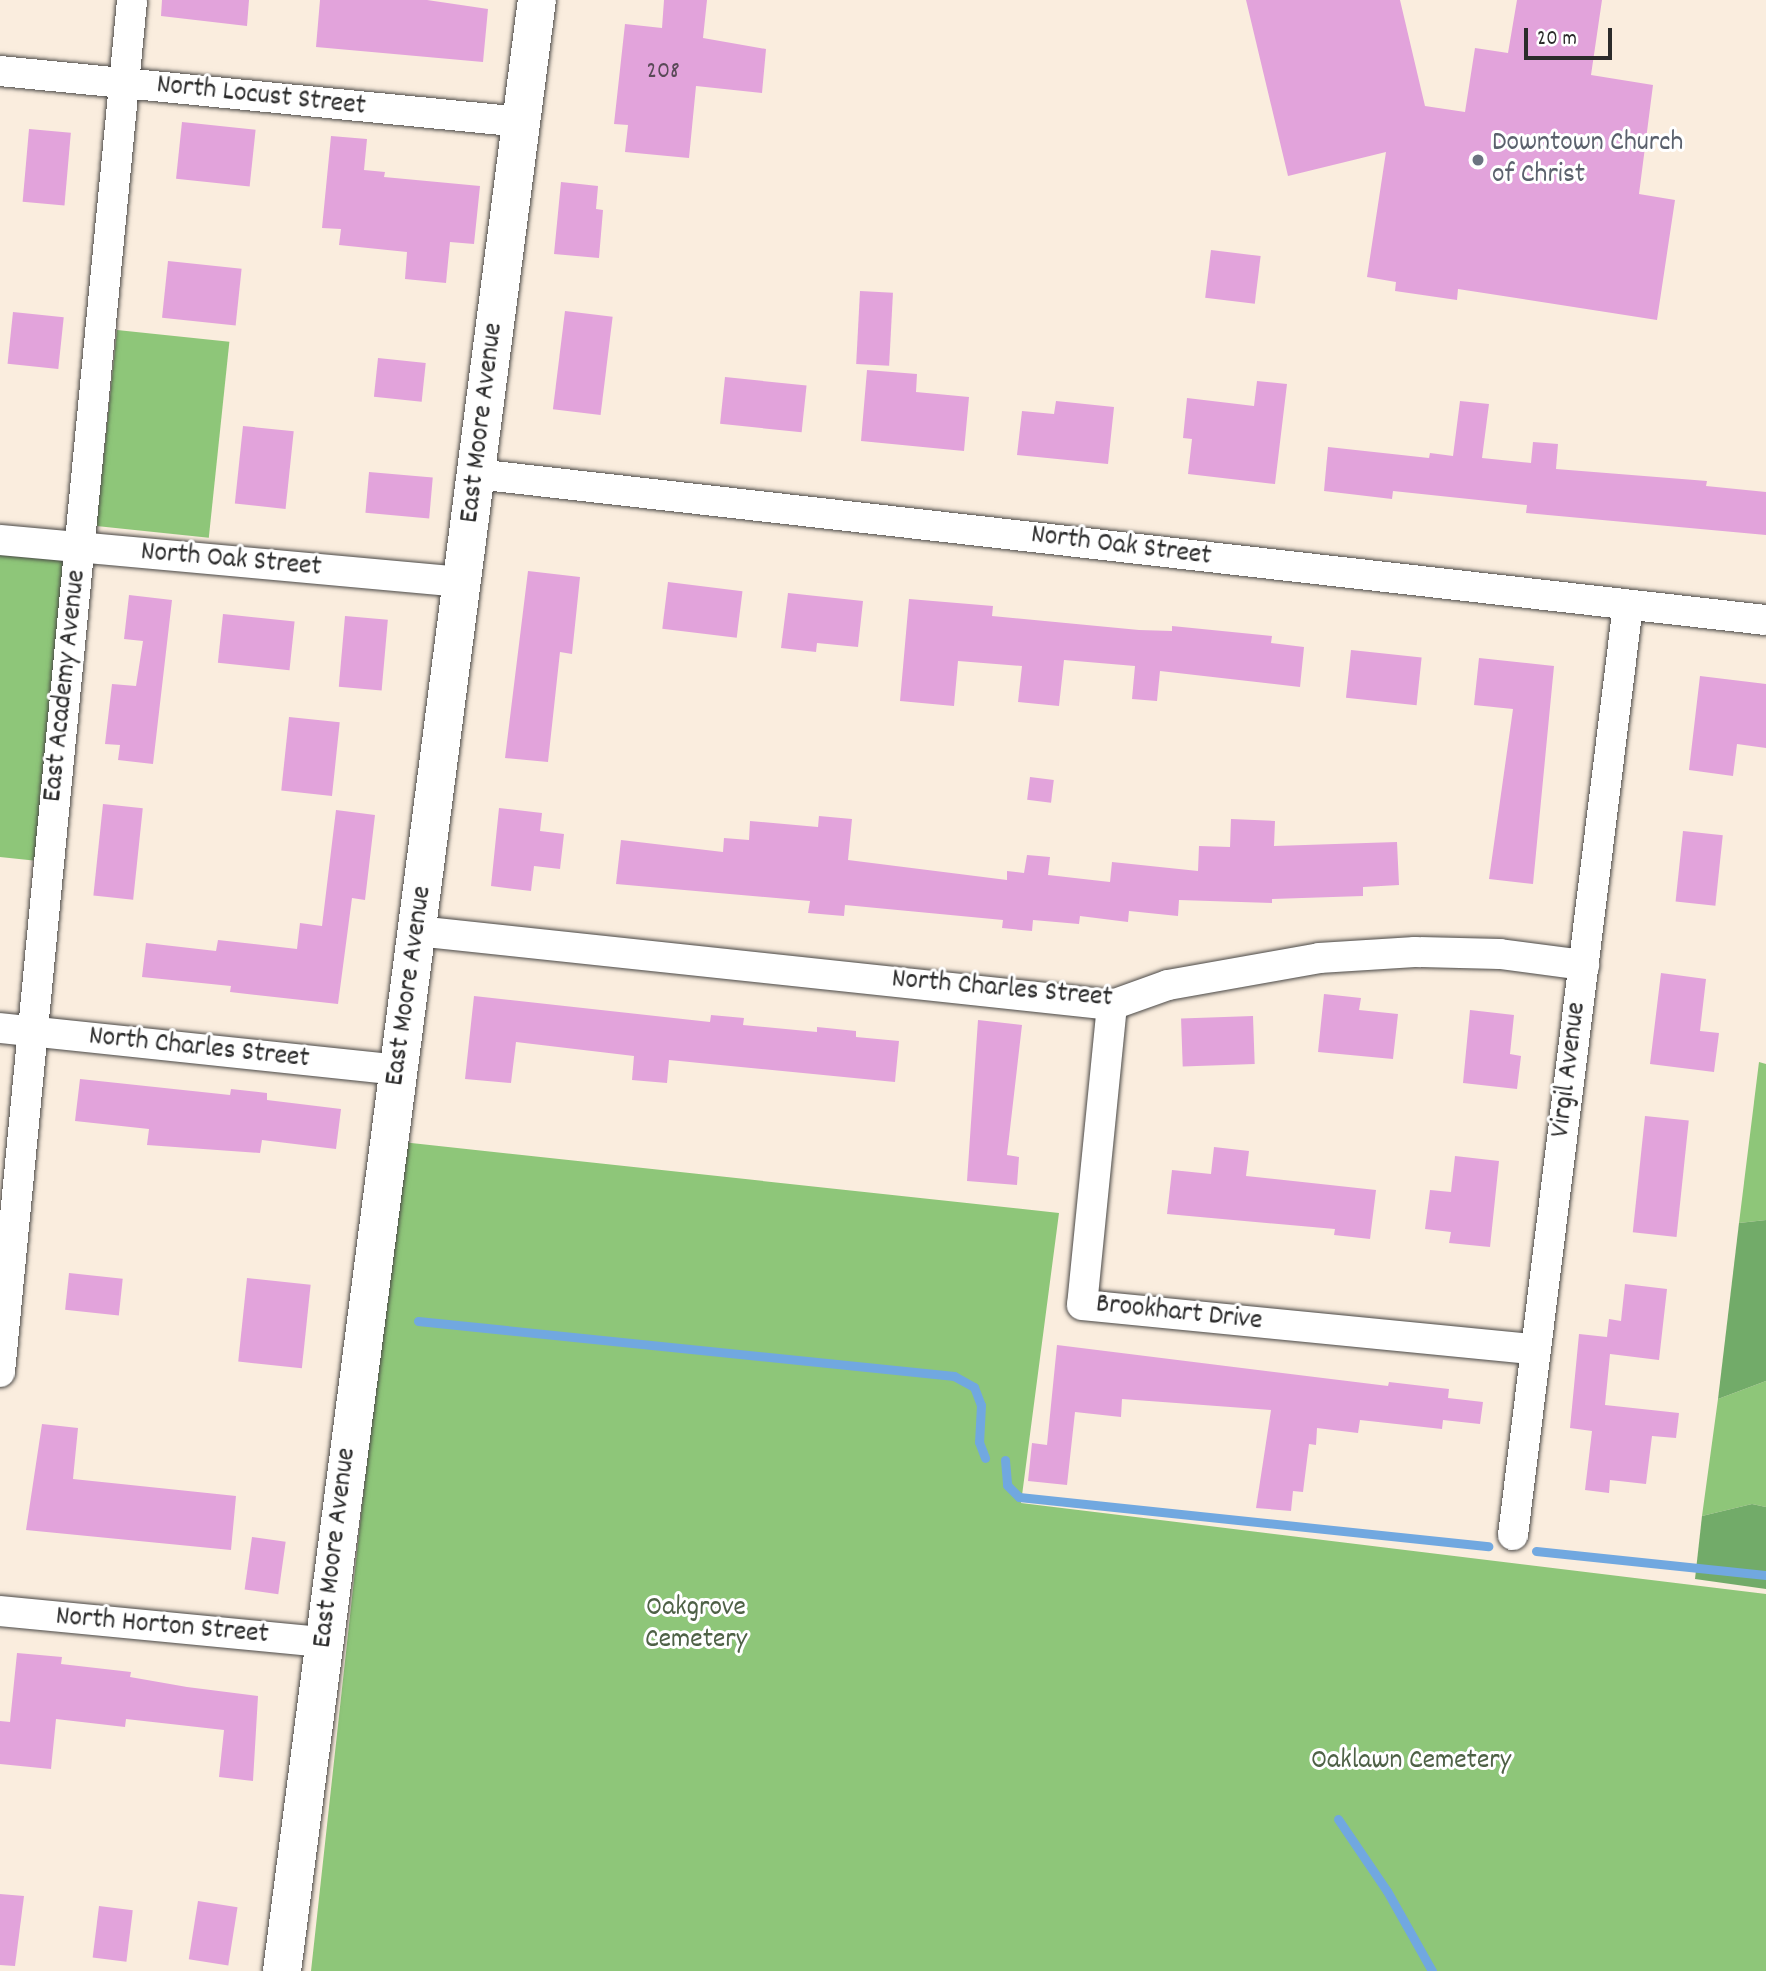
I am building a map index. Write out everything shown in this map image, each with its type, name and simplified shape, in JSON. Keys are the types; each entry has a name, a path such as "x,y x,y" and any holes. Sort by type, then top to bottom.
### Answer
{"street":[{"name":"East Academy Avenue","path":"0,1372 132,0"},
{"name":"East Moore Avenue","path":"282,1971 537,0"},
{"name":"North Locust Street","path":"0,71 522,122"},
{"name":"North Oak Street","path":"477,474 1766,620"},
{"name":"North Oak Street","path":"0,540 463,582"},
{"name":"Virgil Avenue","path":"1513,1535 1628,605"},
{"name":"North Charles Street","path":"417,931 1112,1005 1168,985 1319,958 1415,952 1500,954 1584,965"},
{"name":"Brookhart Drive","path":"1112,1005 1082,1305 1534,1349"},
{"name":"North Charles Street","path":"0,1028 399,1070"},
{"name":"North Horton Street","path":"0,1611 324,1642"}],"green space":[{"path":"117,330 229,342 209,538 96,526"},
{"path":"0,551 68,558 38,861 0,857"},
{"path":"1759,1062 1766,1064 1766,1220 1739,1223"},
{"name":"Oakgrove Cemetery","path":"402,1142 1059,1213 1021,1503 1766,1594 1766,1971 311,1971"},
{"path":"1766,1220 1766,1381 1718,1399 1739,1223"},
{"path":"1766,1381 1766,1507 1752,1504 1702,1516 1718,1399"},
{"path":"1752,1504 1766,1507 1766,1589 1695,1579 1702,1516"}],"building":[{"path":"162,0 249,0 247,26 161,16"},
{"path":"320,0 427,0 488,9 483,62 316,47"},
{"path":"664,0 707,0 703,38 766,49 762,93 696,86 689,158 625,152 628,125 614,124 625,24 662,28"},
{"name":"Downtown Church of Christ","path":"1246,0 1400,0 1425,106 1465,112 1475,48 1508,53 1517,0 1602,0 1591,75 1653,85 1639,194 1675,200 1657,320 1458,289 1457,300 1395,291 1396,282 1367,277 1386,152 1288,176"},
{"path":"182,122 256,130 250,186 176,179"},
{"path":"29,129 71,133 64,205 23,202"},
{"path":"331,136 367,139 364,170 385,172 384,177 480,186 474,244 450,242 446,283 405,279 407,252 339,245 341,229 322,228"},
{"path":"561,182 598,186 596,209 603,210 599,258 554,254"},
{"path":"1211,250 1261,256 1255,304 1205,298"},
{"path":"168,261 242,269 236,325 162,318"},
{"path":"860,291 893,293 889,366 856,364"},
{"path":"565,311 613,317 601,415 553,409"},
{"path":"13,312 64,317 58,369 8,364"},
{"path":"378,358 426,363 422,402 374,397"},
{"path":"867,370 917,374 916,392 969,397 964,451 861,441"},
{"path":"725,377 807,386 802,432 720,424"},
{"path":"1257,381 1287,384 1275,484 1188,474 1192,439 1183,438 1187,398 1254,406"},
{"path":"1056,401 1114,407 1108,464 1017,455 1022,411 1054,414"},
{"path":"1460,401 1489,404 1482,458 1531,463 1533,442 1558,444 1556,469 1707,481 1706,486 1766,492 1766,535 1526,513 1527,505 1393,491 1392,499 1324,491 1328,447 1429,458 1430,453 1453,456"},
{"path":"243,426 294,431 286,509 235,504"},
{"path":"369,472 433,478 429,518 365,513"},
{"path":"528,571 580,577 572,654 560,652 548,762 505,758"},
{"path":"668,582 742,591 737,638 662,629"},
{"path":"788,593 863,601 858,647 817,643 816,652 781,648"},
{"path":"129,595 172,600 153,764 118,760 120,745 105,744 112,684 136,686 143,641 124,639"},
{"path":"909,599 993,606 992,616 1139,630 1172,631 1172,626 1272,636 1271,643 1304,647 1300,687 1160,671 1157,701 1132,699 1135,666 1064,660 1059,706 1018,702 1022,666 958,661 954,706 900,701"},
{"path":"223,614 295,622 289,670 218,663"},
{"path":"345,616 388,620 382,690 339,687"},
{"path":"1351,650 1422,657 1417,705 1346,698"},
{"path":"1479,658 1554,666 1533,884 1489,879 1513,709 1474,705"},
{"path":"1700,676 1766,684 1766,748 1737,744 1733,776 1689,770"},
{"path":"289,717 340,722 332,796 281,791"},
{"path":"1030,777 1054,780 1051,803 1027,800"},
{"path":"103,804 143,808 133,900 93,895"},
{"path":"499,808 542,813 540,831 564,834 560,869 534,866 531,891 491,886"},
{"path":"336,810 375,815 365,900 352,898 338,1004 230,992 231,986 142,977 146,943 216,951 218,940 297,949 300,923 322,926"},
{"path":"819,816 852,819 848,860 1007,880 1007,871 1024,873 1027,855 1050,857 1048,875 1110,882 1112,862 1198,871 1199,846 1230,847 1231,819 1275,821 1274,846 1397,842 1399,885 1363,887 1363,896 1272,899 1272,903 1179,900 1178,916 1129,911 1128,922 1080,916 1079,924 1033,920 1032,931 1002,928 1003,920 845,905 844,916 808,913 810,901 616,884 621,840 723,852 724,838 749,840 750,821 818,827"},
{"path":"1683,831 1723,835 1715,906 1676,902"},
{"path":"1661,973 1706,979 1700,1031 1719,1033 1714,1072 1650,1064"},
{"path":"1324,994 1361,998 1359,1010 1398,1014 1393,1059 1318,1052"},
{"path":"474,996 710,1022 711,1015 744,1018 743,1025 817,1032 817,1027 856,1031 856,1037 899,1041 895,1082 669,1060 667,1083 632,1080 634,1056 516,1042 511,1083 465,1079"},
{"path":"1470,1010 1514,1015 1510,1054 1521,1056 1517,1089 1463,1083"},
{"path":"1253,1016 1255,1064 1183,1066 1181,1019"},
{"path":"978,1020 1022,1025 1007,1155 1019,1157 1017,1185 967,1181"},
{"path":"80,1079 230,1095 231,1089 267,1093 267,1100 341,1109 336,1149 262,1140 260,1153 147,1145 149,1129 75,1121"},
{"path":"1645,1116 1689,1121 1677,1237 1633,1232"},
{"path":"1214,1147 1249,1151 1246,1176 1376,1190 1370,1239 1334,1235 1335,1229 1167,1214 1172,1170 1211,1174"},
{"path":"1455,1156 1499,1161 1490,1247 1449,1243 1451,1232 1425,1229 1430,1190 1451,1192"},
{"path":"69,1273 123,1279 119,1315 65,1310"},
{"path":"247,1278 311,1285 302,1368 238,1362"},
{"path":"1625,1284 1667,1289 1659,1360 1610,1354 1605,1405 1679,1413 1676,1438 1652,1436 1646,1484 1610,1480 1609,1493 1585,1490 1592,1431 1570,1428 1579,1334 1607,1337 1609,1319 1621,1321"},
{"path":"1057,1345 1388,1386 1389,1382 1449,1389 1448,1398 1483,1402 1480,1424 1443,1420 1442,1429 1360,1420 1358,1433 1317,1428 1316,1445 1309,1444 1303,1492 1293,1491 1291,1511 1256,1508 1271,1410 1122,1399 1121,1417 1075,1412 1067,1485 1028,1481 1032,1443 1047,1445"},
{"path":"42,1424 78,1428 73,1479 236,1496 231,1550 26,1530"},
{"path":"252,1537 286,1542 278,1594 245,1589"},
{"path":"17,1653 62,1657 61,1664 131,1672 130,1677 258,1696 253,1781 219,1777 224,1730 126,1719 125,1727 56,1719 51,1769 0,1764 0,1721 10,1722"},
{"path":"0,1894 24,1896 15,1966 0,1965"},
{"path":"198,1901 238,1907 228,1966 189,1959"},
{"path":"99,1906 133,1910 126,1962 93,1958"}],"waterway":[{"path":"418,1321 954,1376 974,1387 981,1405 979,1442 985,1458"},
{"path":"1005,1460 1007,1485 1019,1497 1488,1546"},
{"path":"1536,1551 1766,1575"},
{"path":"1338,1819 1387,1891 1432,1971"}],"place":[{"name":"Downtown Church of Christ","path":"1478,160"}],"park label":[{"name":"Oaklawn Cemetery","path":"1411,1762"}]}
